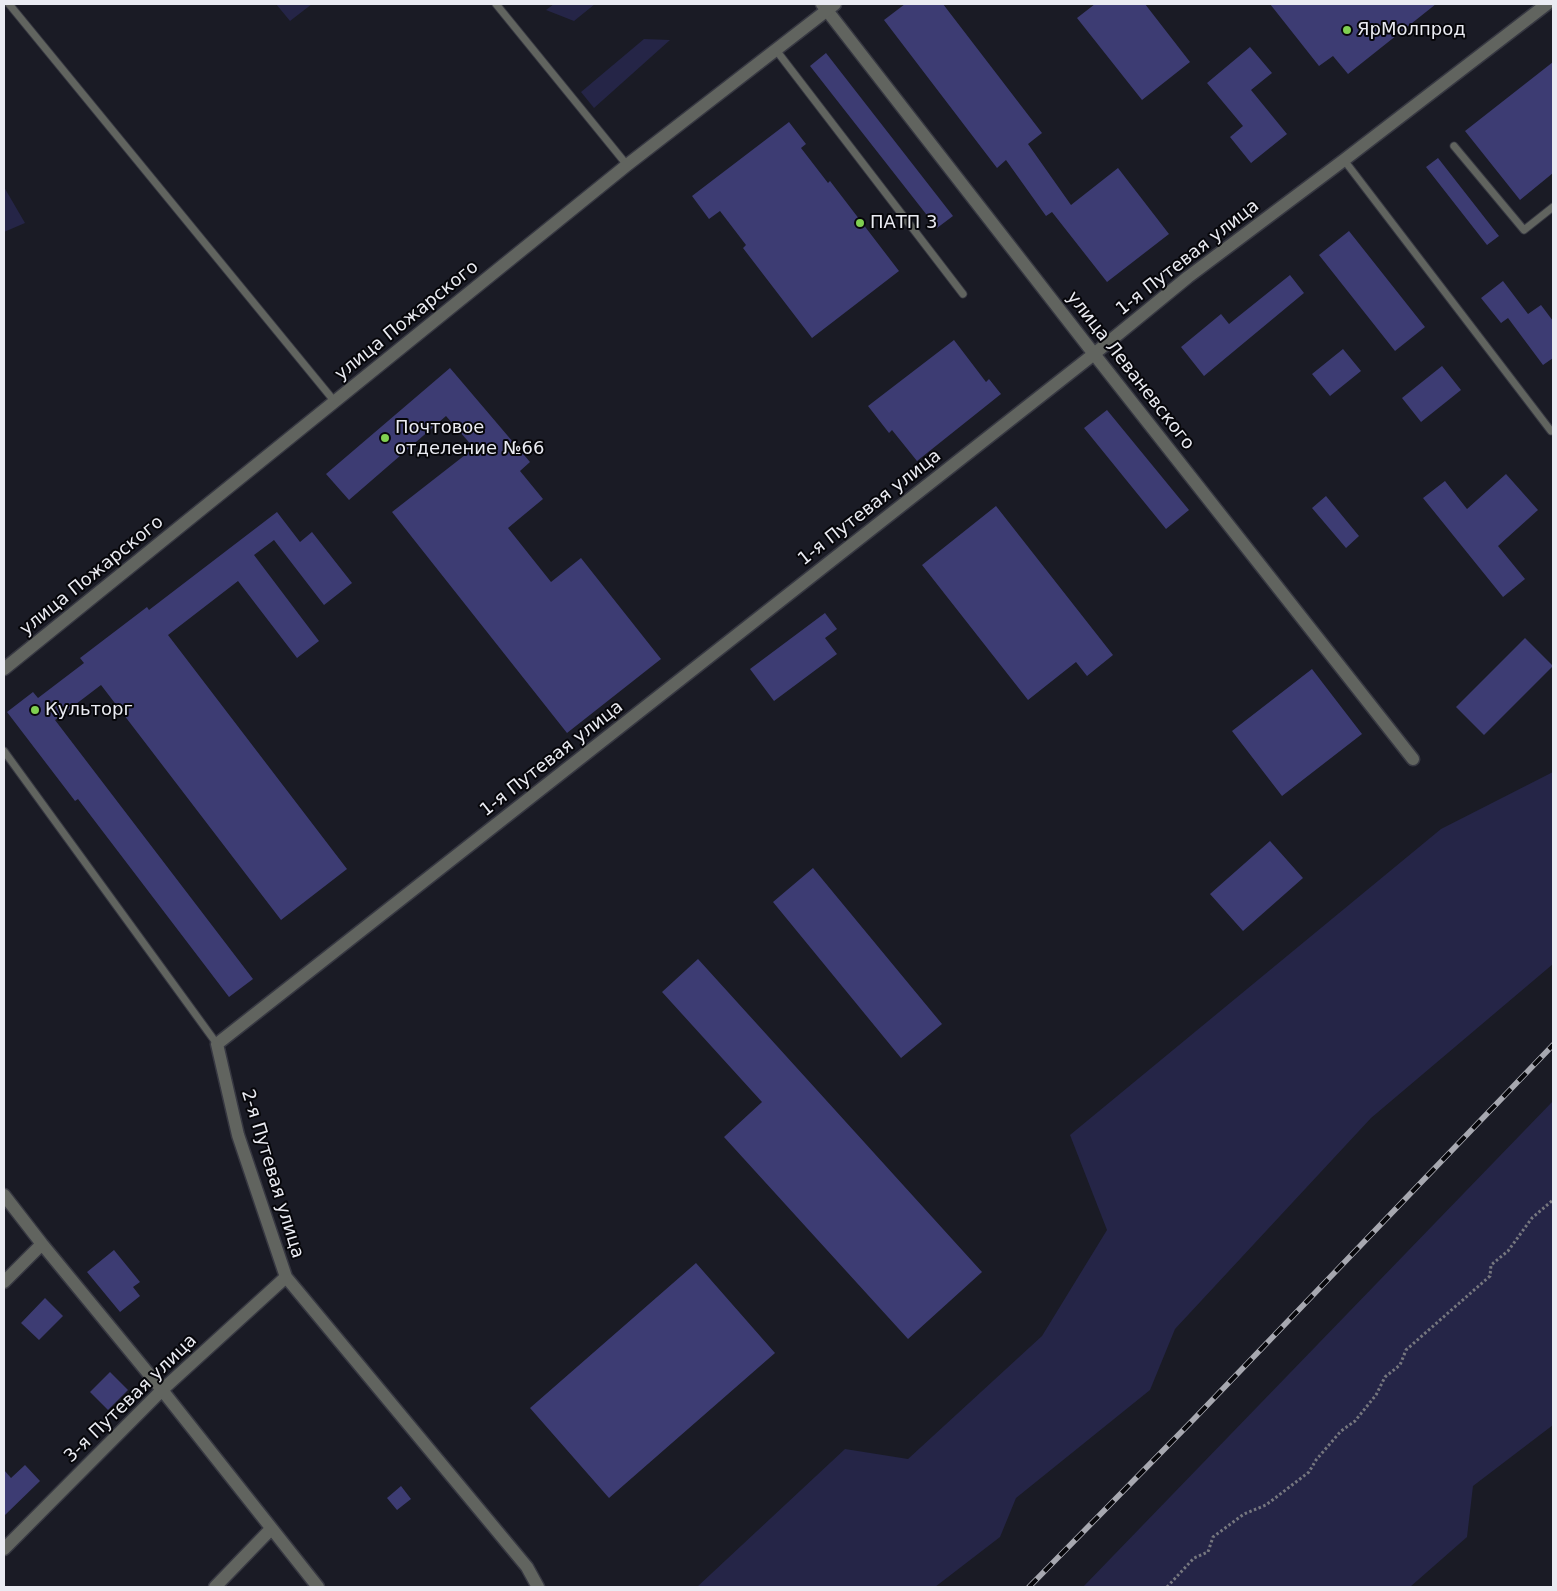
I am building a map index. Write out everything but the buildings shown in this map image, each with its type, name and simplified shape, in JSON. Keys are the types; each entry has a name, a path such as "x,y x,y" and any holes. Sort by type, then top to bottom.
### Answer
{"street":[{"name":"1-я Путевая улица","path":"217,1044 1094,354 1188,277 1547,4"},
{"name":"улица Пожарского","path":"4,669 627,165 776,50 828,6"},
{"name":"улица Леваневского","path":"828,6 1094,354 1413,759"},
{"name":"2-я Путевая улица","path":"217,1044 238,1135 286,1277 527,1567 538,1587"},
{"path":"4,1195 318,1587"},
{"path":"4,1282 42,1244"},
{"name":"3-я Путевая улица","path":"4,1549 162,1390 286,1277"},
{"path":"215,1587 271,1529"}],"lane":[{"path":"9,4 335,402"},
{"path":"496,4 627,165"},
{"path":"776,50 963,294"},
{"path":"1454,146 1524,230 1553,207"},
{"path":"1344,160 1551,431"},
{"name":"2-я Путевая улица","path":"4,751 217,1044"}],"path":[{"path":"1167,1587 1194,1558 1208,1552 1213,1537 1244,1514 1266,1505 1309,1472 1316,1460 1341,1431 1355,1421 1376,1394 1385,1377 1400,1365 1406,1350 1490,1276 1491,1265 1508,1251 1532,1218 1553,1200"}],"shaded area":[{"path":"276,4 312,4 290,21"},
{"path":"554,4 595,4 574,21 546,10"},
{"path":"644,39 670,40 594,108 581,92"},
{"path":"4,187 25,223 4,232"},
{"path":"1553,772 1553,964 1371,1118 1175,1329 1150,1390 1016,1498 1000,1537 935,1587 697,1587 845,1449 908,1459 1042,1336 1107,1230 1070,1135 1441,829"},
{"path":"1553,1101 1553,1425 1473,1486 1467,1537 1410,1587 1083,1587"}],"railway":[{"path":"1029,1587 1193,1420 1553,1045"}],"place":[{"name":"ЯрМолпрод","path":"1347,30"},
{"name":"ПАТП 3","path":"860,223"},
{"name":"Почтовое отделение №66","path":"385,438"},
{"name":"Культорг","path":"35,710"}]}
